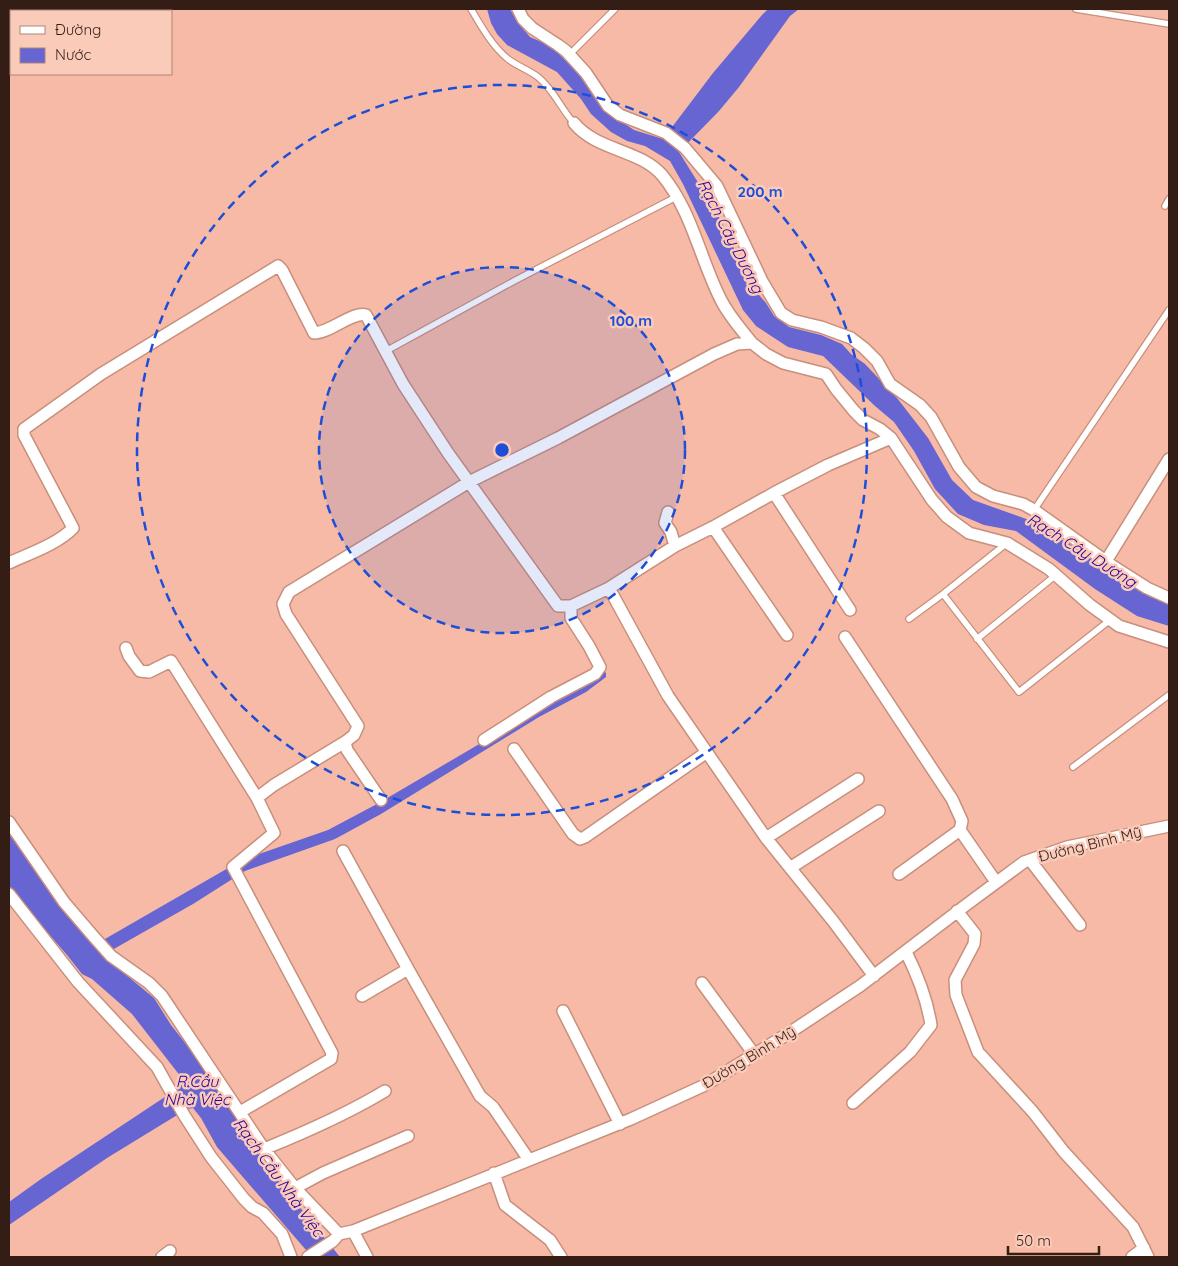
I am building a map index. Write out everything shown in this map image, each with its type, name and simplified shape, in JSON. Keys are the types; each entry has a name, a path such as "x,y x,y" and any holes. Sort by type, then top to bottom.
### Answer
{"street":[{"path":"518,9 523,20 532,28 558,44 586,73 608,106 620,114 666,133 685,148 717,186 762,281 781,313 792,320 821,327 851,338 864,348 877,361 890,384 920,405 931,417 959,467 976,487 993,496 1023,504 1034,510 1147,588 1168,596"},
{"path":"574,123 587,135 611,148 643,160 661,174 689,222 720,299 734,321 752,343 782,363 826,374 854,411 863,420 880,429 890,438 932,500 948,517 969,533 1007,543 1056,575 1090,605 1119,626 1169,642"},
{"path":"9,563 47,545 73,528 24,435 24,429 101,374 274,267 280,267 282,270 314,333 325,331 362,314 366,315 403,384 469,482 558,606 571,606 609,588 675,546 714,527 774,492 828,465 890,438"},
{"path":"257,798 274,785 345,742 354,735 358,726 286,614 284,604 288,592 469,482 558,438 714,354 737,344 752,343"},
{"path":"1106,561 1169,459"},
{"path":"774,492 850,610"},
{"path":"668,512 665,523 671,532 675,546"},
{"path":"714,527 787,635"},
{"path":"609,588 668,696 766,838 874,976"},
{"path":"484,740 551,698 595,674 600,667 571,618 571,606"},
{"path":"845,637 952,799 962,821 960,830 899,874"},
{"path":"126,648 140,671 149,672 171,661 257,798 274,833 233,868 332,1053 331,1059 240,1112"},
{"path":"345,742 347,750 382,800"},
{"path":"514,749 573,834 580,839 707,752"},
{"path":"766,838 858,779"},
{"path":"790,868 879,811"},
{"path":"9,822 64,902 98,942 111,956 149,983 162,996 264,1149 336,1238"},
{"name":"Đường Bình Mỹ","path":"308,1257 336,1238 620,1124 705,1085 874,976 1024,862 1067,847 1169,826"},
{"path":"960,830 996,882"},
{"path":"343,851 480,1096 493,1107 528,1160"},
{"path":"1030,860 1080,925"},
{"path":"9,894 78,982 156,1067 211,1157 252,1208 263,1213 282,1234 290,1257"},
{"path":"957,912 975,934 974,944 955,980 956,995 978,1052 1027,1105 1064,1152 1133,1227 1146,1253 1132,1257"},
{"path":"853,1103 910,1052 931,1025 926,1000 918,976 906,952"},
{"path":"362,996 408,969"},
{"path":"702,983 754,1054"},
{"path":"563,1010 620,1124"},
{"path":"264,1149 310,1130 386,1091"},
{"path":"295,1188 323,1173 408,1136"},
{"path":"494,1173 505,1205 550,1240 561,1257"},
{"path":"353,1231 367,1257"}],"lane":[{"path":"471,9 483,30 497,48 507,58 538,76 550,88 574,123"},
{"path":"569,55 615,9"},
{"path":"1076,9 1169,24"},
{"path":"386,351 514,281 676,197"},
{"path":"1165,206 1169,199"},
{"path":"1034,510 1169,310"},
{"path":"910,619 1007,543"},
{"path":"977,639 1056,575"},
{"path":"943,594 1019,692 1110,620"},
{"path":"1073,767 1169,695"}],"water":[{"path":"487,9 510,9 518,23 530,37 551,46 581,76 610,114 634,130 663,139 713,73 768,9 799,9 790,16 739,87 719,111 679,152 717,213 753,288 774,316 789,327 821,335 842,344 851,354 865,364 897,398 928,438 952,480 973,500 1029,520 1088,555 1150,597 1169,603 1169,626 1137,616 1095,589 1016,531 984,525 958,514 935,489 914,451 894,422 823,356 788,347 756,326 743,310 683,184 670,161 645,146 627,141 611,132 591,114 581,99 557,72 507,45 497,34"},
{"name":"R.Cầu Nhà Việc","path":"604,671 606,677 586,692 539,717 381,814 335,839 245,871 193,904 112,950 108,960 154,998 171,1025 201,1063 265,1164 340,1257 312,1257 217,1147 201,1118 193,1108 187,1109 107,1158 9,1225 9,1202 180,1087 182,1082 181,1077 132,1014 92,979 82,974 14,894 9,886 9,832 63,911 87,939 98,943 242,860 328,830 377,804"}],"water label":[{"name":"Rạch Cây Dương","path":"731,236"},
{"name":"Rạch Cây Dương","path":"1082,550"},
{"name":"Rạch Cầu Nhà Việc","path":"279,1177"}]}
